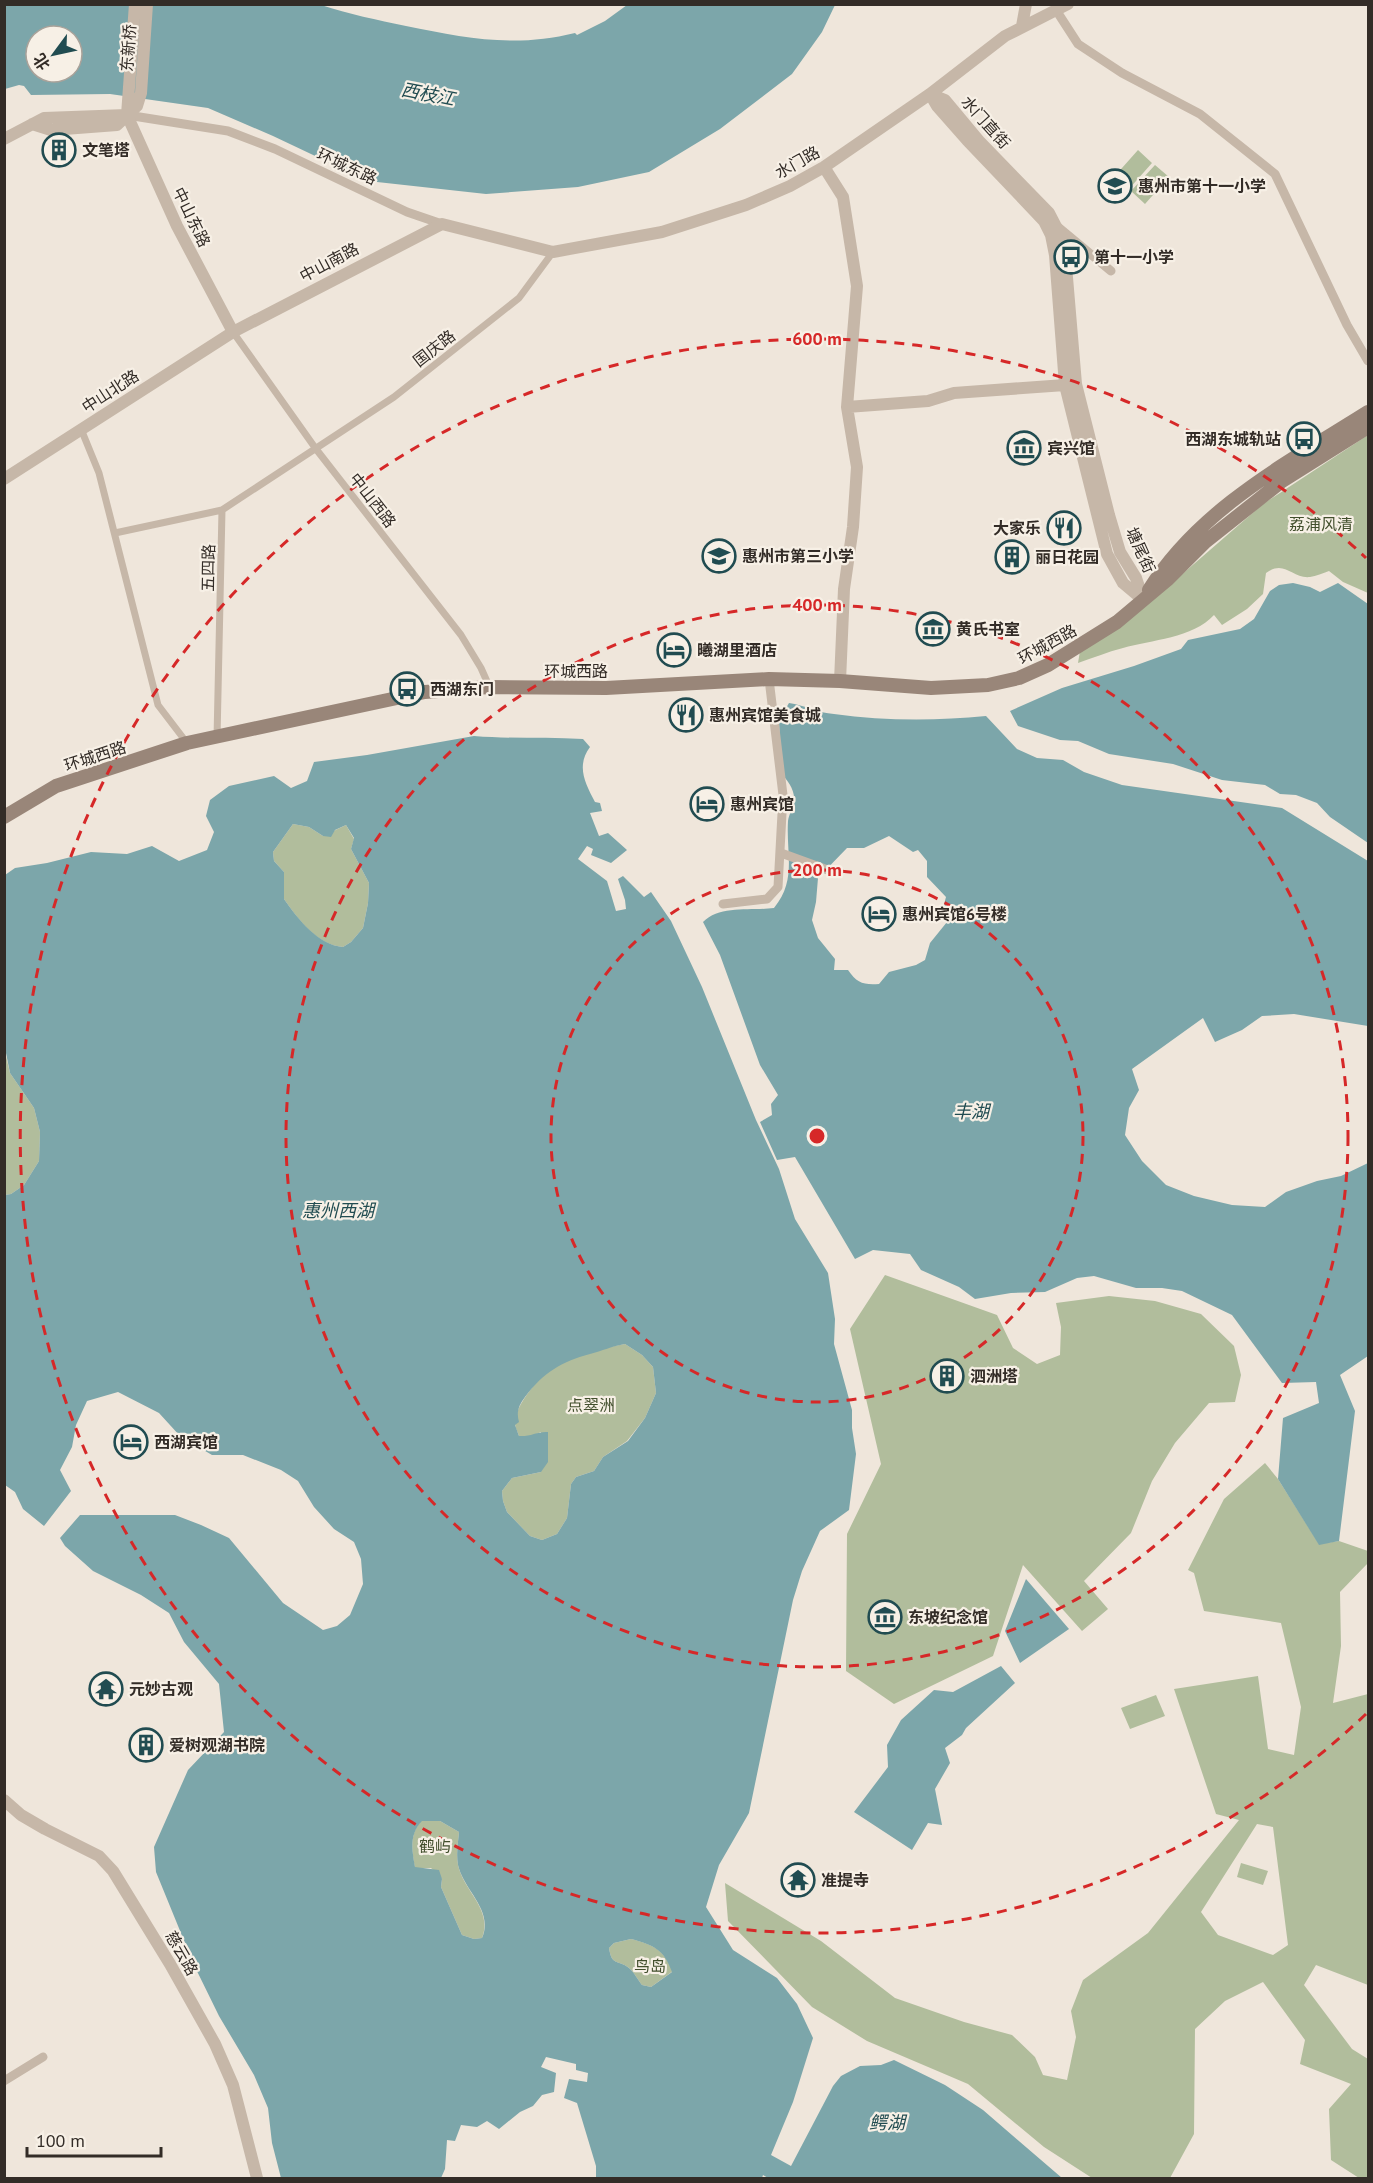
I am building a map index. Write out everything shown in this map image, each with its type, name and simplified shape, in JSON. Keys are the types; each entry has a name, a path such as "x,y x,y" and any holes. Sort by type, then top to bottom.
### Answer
{"main road":[{"name":"环城西路","path":"1143,599 1162,570 1228,503 1263,478 1368,412"},
{"name":"环城西路","path":"4,817 56,786 187,743 425,692 489,687 606,688 770,679 840,681 931,688 988,685 1019,678 1048,665 1117,622 1167,580 1205,542 1281,481 1368,427"}],"street":[{"name":"东新桥","path":"135,4 135,93"},
{"name":"东新桥","path":"135,93 147,4"},
{"path":"1023,26 1026,4"},
{"name":"水门路","path":"553,252 662,232 746,205 790,186 824,167 930,94 1005,36 1068,4"},
{"path":"1056,10 1078,44 1122,73 1200,114 1275,174 1347,325 1368,361"},
{"path":"4,138 32,124 51,130 117,125 127,115 135,93"},
{"name":"水门直街","path":"930,94 937,106 967,140 1044,221"},
{"name":"水门直街","path":"930,94 945,100 980,142 1049,213 1058,227 1111,271"},
{"name":"环城东路","path":"127,115 228,131 275,149 407,212 442,224 553,252"},
{"name":"中山东路","path":"127,115 177,226 233,332"},
{"path":"824,167 843,197 857,286 847,407 857,467 853,527 844,589 840,681"},
{"name":"塘尾街","path":"1044,221 1051,235 1055,255 1065,385 1107,554 1123,583 1143,599"},
{"name":"中山南路","path":"233,332 442,224"},
{"name":"塘尾街","path":"1058,227 1064,242 1076,384 1108,515 1120,552 1136,578 1143,599"},
{"name":"国庆路","path":"316,449 394,397 519,298 553,252"},
{"name":"中山北路","path":"4,478 233,332"},
{"name":"中山西路","path":"233,332 316,449 461,635 481,668 489,687"},
{"path":"847,407 928,401 954,393 1065,385"},
{"path":"81,429 99,473 158,705 187,743"},
{"path":"115,533 222,510 316,449"},
{"name":"五四路","path":"217,738 222,510"},
{"path":"723,904 767,899 778,887 783,795 770,679"},
{"path":"781,853 837,873"},
{"name":"慈云路","path":"4,1800 21,1815 99,1856 113,1871 170,1964 215,2044 233,2085 257,2178"},
{"path":"4,2081 43,2057"}],"green space":[{"path":"1138,150 1152,163 1128,190 1114,177"},
{"path":"1155,165 1169,177 1145,204 1131,191"},
{"name":"荔浦风清","path":"1368,435 1368,593 1343,582 1329,571 1312,577 1304,577 1284,569 1273,569 1266,573 1263,594 1247,609 1222,625 1214,615 1195,629 1078,663 1080,651 1157,596 1263,504"},
{"path":"293,824 309,827 323,836 346,825 354,839 351,849 369,883 368,903 363,928 351,942 343,947 325,941 309,930 284,899 284,872 274,861 273,852"},
{"path":"4,1048 10,1073 34,1108 40,1132 39,1161 24,1185 11,1194 5,1195"},
{"path":"885,1275 997,1315 1013,1348 1037,1364 1060,1355 1061,1327 1056,1303 1109,1296 1155,1301 1201,1314 1234,1346 1241,1375 1235,1402 1209,1403 1175,1443 1152,1481 1131,1533 1084,1581 1108,1609 1082,1631 1023,1565 993,1656 894,1704 846,1671 847,1534 881,1464 850,1329"},
{"name":"点翠洲","path":"625,1344 642,1355 653,1367 656,1393 645,1418 627,1441 603,1457 594,1471 576,1477 571,1484 567,1518 557,1534 542,1540 530,1536 507,1512 502,1491 512,1478 541,1472 541,1432 529,1437 519,1436 515,1423 519,1408 535,1384 554,1367 588,1353"},
{"path":"1265,1463 1278,1479 1319,1544 1339,1541 1368,1551 1368,1563 1340,1592 1341,1646 1333,1703 1368,1694 1368,1985 1316,1965 1304,1985 1352,2049 1368,2059 1368,2178 1359,2178 1331,2160 1329,2109 1351,2084 1300,2064 1305,2040 1263,1982 1225,2001 1195,2029 1194,2134 1170,2178 1092,2178 1044,2147 968,2084 867,2041 812,2007 728,1921 725,1883 821,1941 895,1998 964,2022 1012,2035 1035,2057 1043,2075 1067,2080 1076,2037 1071,2011 1083,1980 1148,1933 1239,1820 1216,1814 1174,1689 1258,1676 1268,1749 1294,1755 1301,1707 1281,1623 1204,1611 1194,1573 1188,1570 1224,1499","holes":["1257,1824 1273,1827 1288,1945 1273,1955 1218,1935 1201,1912"]},
{"path":"1156,1695 1165,1716 1130,1729 1121,1708"},
{"name":"鹤屿","path":"421,1821 440,1821 459,1832 458,1865 484,1918 482,1938 474,1939 462,1935 441,1887 442,1879 431,1868 415,1868 413,1838"},
{"path":"1241,1863 1268,1871 1263,1885 1237,1877"},
{"name":"鸟岛","path":"631,1939 657,1949 673,1971 651,1987 642,1985 631,1970 614,1960 610,1954 609,1948 614,1943"}],"water":[{"name":"西枝江","path":"4,5 321,5 363,17 428,30 511,41 575,33 577,35 605,21 627,5 835,5 822,32 792,74 720,129 649,172 578,187 486,194 368,181 208,108 110,94 31,95 24,86 5,89"},
{"path":"1293,583 1320,592 1338,583 1368,604 1368,843 1330,817 1317,803 1296,795 1280,794 1265,785 1222,780 1173,764 1109,754 1078,741 1060,740 1018,726 1010,711 1062,688 1181,649 1188,640 1240,629 1254,619 1270,591 1279,585"},
{"name":"丰湖","path":"789,703 828,713 872,718 948,719 986,716 1017,749 1037,758 1063,760 1084,772 1122,785 1282,808 1368,861 1368,1026 1294,1014 1262,1016 1242,1030 1215,1042 1203,1018 1132,1069 1139,1090 1129,1108 1125,1135 1142,1161 1166,1185 1194,1196 1232,1205 1265,1207 1286,1192 1317,1181 1341,1176 1368,1163 1368,1356 1340,1375 1355,1411 1339,1541 1319,1545 1278,1479 1283,1418 1319,1403 1316,1382 1282,1383 1232,1315 1182,1291 1136,1288 1094,1276 1077,1278 1045,1292 1011,1293 975,1299 959,1287 921,1270 910,1254 873,1250 855,1259 795,1157 777,1160 760,1122 772,1115 771,1104 778,1095 760,1065 720,955 703,922 718,913 727,911 774,908 786,887 789,866 788,821 794,798 790,784 781,774 779,720","holes":["889,836 913,852 918,850 927,861 927,877 946,897 943,908 947,922 930,943 925,960 916,965 889,972 879,984 861,982 854,978 848,970 834,970 835,959 818,938 812,920 818,878 847,848 864,848"]},
{"name":"惠州西湖","path":"474,736 583,739 590,747 583,761 583,774 591,795 595,802 600,803 602,811 590,813 599,836 608,833 627,850 611,863 591,855 593,849 587,846 578,859 607,881 616,911 626,909 618,879 623,876 644,897 651,892 671,921 702,987 756,1120 779,1169 795,1219 828,1273 835,1319 834,1344 852,1410 856,1454 849,1510 820,1531 802,1571 793,1600 749,1813 719,1865 706,1907 733,1950 777,1978 797,2004 813,2038 793,2102 771,2155 791,2166 833,2086 841,2076 860,2066 881,2065 894,2060 945,2085 983,2110 1062,2178 768,2178 763,2175 762,2178 596,2178 596,2166 577,2103 564,2098 569,2079 587,2082 588,2073 576,2070 576,2064 546,2057 541,2067 556,2073 554,2092 542,2095 533,2106 520,2112 499,2129 487,2121 477,2127 461,2125 455,2141 447,2140 445,2169 441,2178 281,2178 272,2143 268,2108 254,2075 219,2016 194,1965 156,1872 154,1847 188,1770 224,1732 219,1684 184,1642 169,1613 141,1595 93,1571 65,1546 60,1538 80,1515 175,1515 229,1538 283,1603 323,1630 337,1626 350,1615 363,1584 361,1559 354,1542 334,1529 314,1507 298,1481 281,1470 243,1455 212,1455 180,1436 159,1413 118,1392 87,1401 76,1425 72,1447 60,1470 71,1491 44,1526 23,1509 15,1492 5,1485 5,1195 11,1194 24,1185 39,1161 40,1132 34,1108 10,1073 5,1048 5,875 15,868 91,852 127,854 152,846 179,861 207,850 214,832 206,816 210,800 229,786 274,776 291,788 307,781 314,762","holes":["293,824 309,827 323,836 331,837 335,830 346,825 354,838 351,849 369,883 363,928 351,942 343,947 334,945 317,936 302,922 284,899 284,872 274,861 273,852","625,1344 642,1355 653,1367 656,1393 645,1418 628,1441 603,1457 594,1471 576,1477 571,1484 567,1518 557,1534 542,1540 530,1536 507,1512 502,1491 512,1478 541,1472 548,1462 548,1432 519,1436 515,1425 519,1422 520,1406 532,1388 554,1369 580,1357","422,1821 440,1821 459,1832 458,1865 484,1918 485,1928 482,1938 474,1939 462,1935 441,1887 442,1879 439,1870 415,1867 412,1843","631,1939 646,1943 661,1953 672,1972 651,1987 642,1985 629,1968 612,1958 609,1948 614,1943"]},
{"path":"1026,1579 1069,1629 1020,1663 1005,1631"},
{"path":"1001,1666 1015,1683 966,1728 962,1735 945,1748 950,1763 935,1789 942,1825 928,1823 912,1850 854,1812 888,1767 887,1745 901,1720 934,1690 953,1692"}],"place":[{"name":"文笔塔","path":"59,150"},
{"name":"惠州市第十一小学","path":"1115,186"},
{"name":"第十一小学","path":"1071,257"},
{"name":"西湖东城轨站","path":"1304,439"},
{"name":"宾兴馆","path":"1024,448"},
{"name":"大家乐","path":"1064,528"},
{"name":"惠州市第三小学","path":"719,556"},
{"name":"丽日花园","path":"1012,557"},
{"name":"黄氏书室","path":"933,629"},
{"name":"曦湖里酒店","path":"674,650"},
{"name":"西湖东门","path":"407,689"},
{"name":"惠州宾馆美食城","path":"686,715"},
{"name":"惠州宾馆","path":"707,804"},
{"name":"惠州宾馆6号楼","path":"879,914"},
{"name":"泗洲塔","path":"947,1376"},
{"name":"西湖宾馆","path":"131,1442"},
{"name":"东坡纪念馆","path":"885,1617"},
{"name":"元妙古观","path":"106,1689"},
{"name":"爱树观湖书院","path":"146,1745"},
{"name":"准提寺","path":"798,1880"}],"water label":[{"name":"鳄湖","path":"887,2122"}]}
